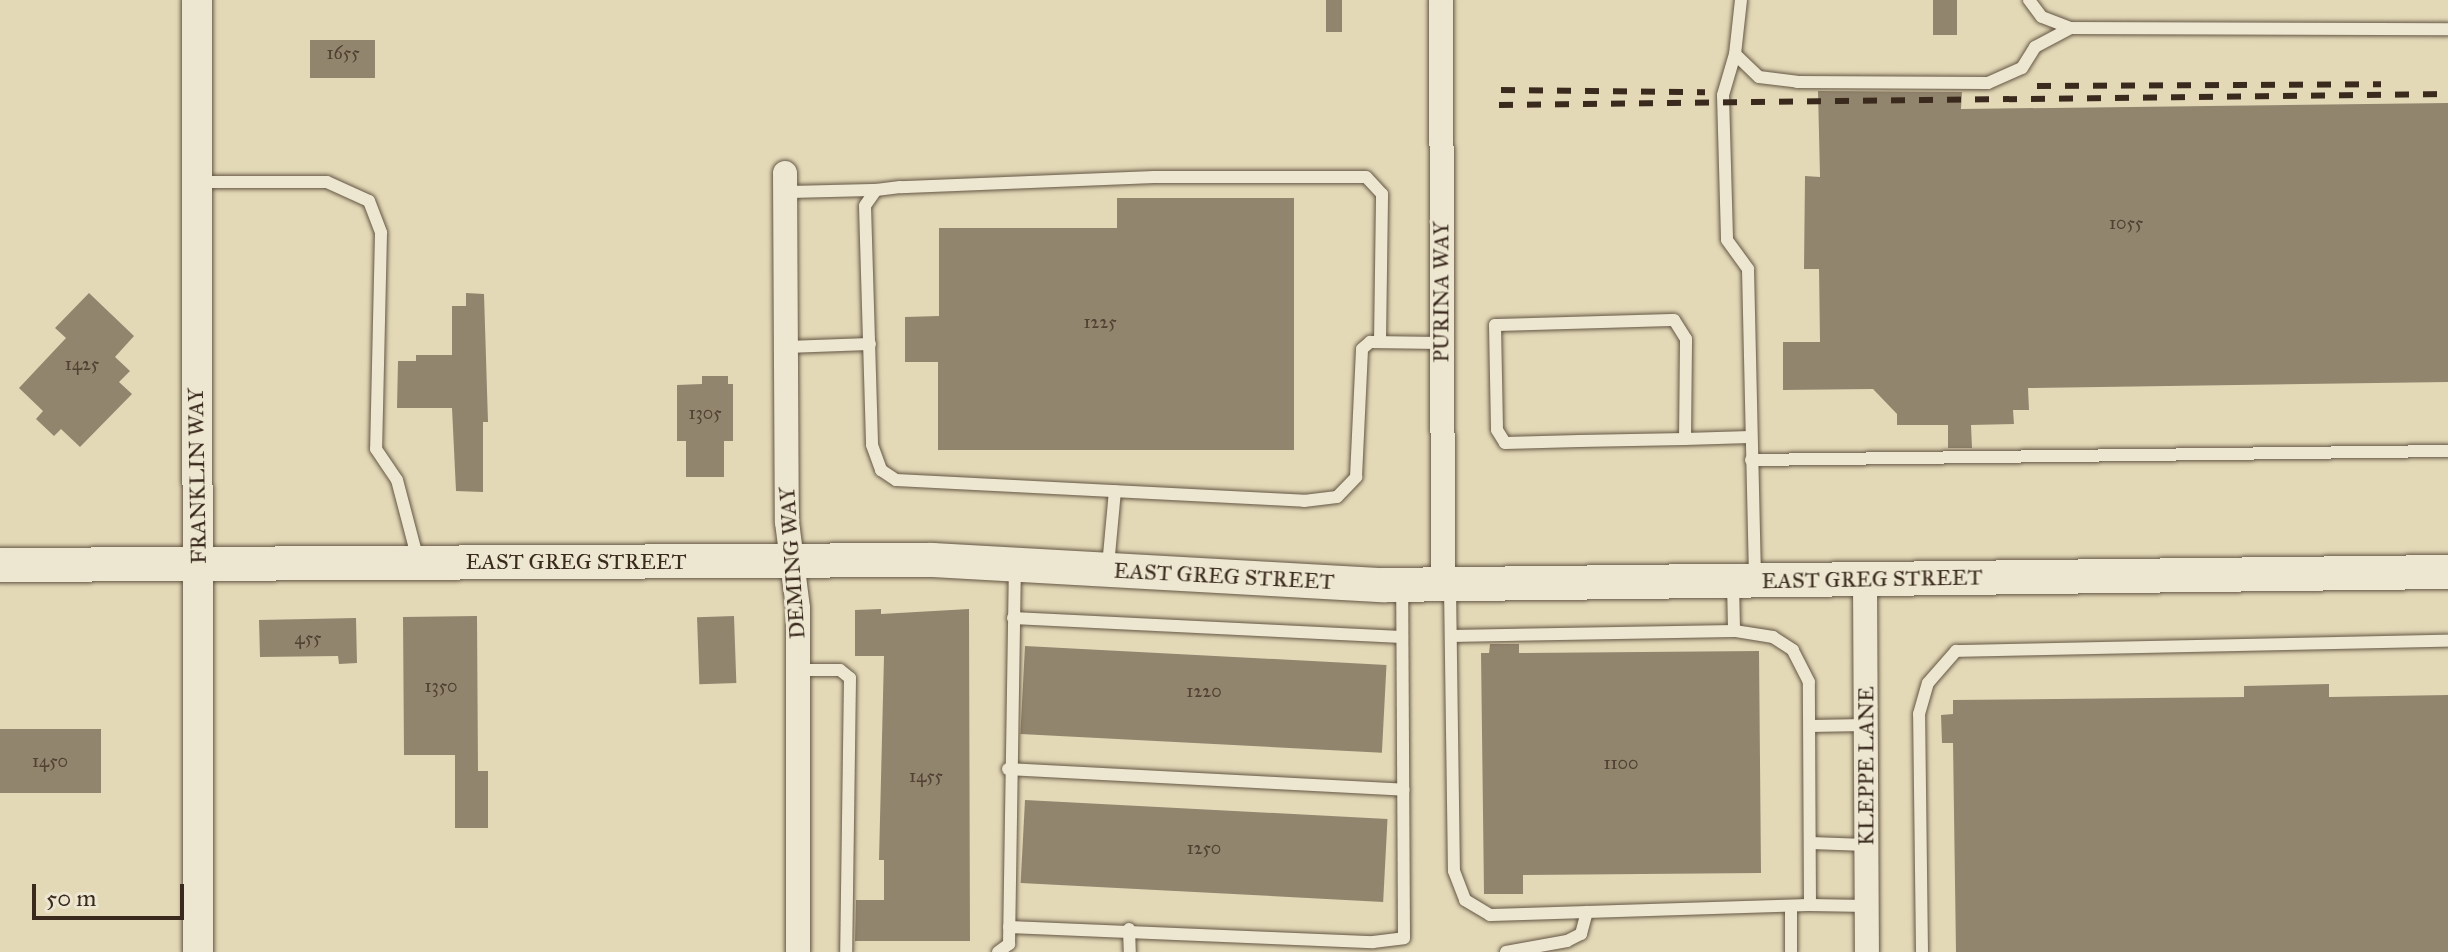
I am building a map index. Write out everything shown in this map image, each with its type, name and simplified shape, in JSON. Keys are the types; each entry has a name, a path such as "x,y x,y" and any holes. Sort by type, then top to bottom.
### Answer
{"main road":[{"name":"EAST GREG STREET","path":"0,565 793,561 1015,564 1402,584 2448,572"}],"street":[{"name":"FRANKLIN WAY","path":"197,0 194,519 199,565 198,952"},
{"name":"PURINA WAY","path":"1441,0 1441,343 1447,584"},
{"name":"DEMING WAY","path":"785,182 787,522 793,561 798,670 798,952"},
{"name":"KLEPPE LANE","path":"1865,580 1867,952"}],"lane":[{"path":"1734,631 1744,581 1751,460 1748,269 1727,240 1723,95 1735,54 1741,0"},
{"path":"2029,0 2042,17 2070,28 2448,29"},
{"path":"1735,54 1759,77 1797,82 1988,83 2022,68 2035,47 2070,28"},
{"path":"785,182 876,190 1154,177 1366,177 1377,182 1382,194 1380,342"},
{"path":"196,182 327,182 369,201 381,233 376,449 397,480 413,525 419,563"},
{"path":"876,190 865,206 872,445 881,470 891,479 1304,501 1337,497 1356,477 1362,349 1380,342 1441,343"},
{"path":"1685,439 1686,339 1674,320 1495,325 1497,430 1505,443 1685,439 1750,437"},
{"path":"786,347 870,344"},
{"path":"1751,460 2448,451"},
{"path":"1108,569 1115,491"},
{"path":"998,952 1009,944 1008,769 1015,564"},
{"path":"1402,584 1403,952"},
{"path":"1447,584 1451,636 1454,871 1465,900 1490,915 1867,906"},
{"path":"1013,618 1402,637"},
{"path":"1451,636 1734,631 1773,637 1793,650 1809,682 1810,905"},
{"path":"1922,952 1919,714 1928,683 1956,651 2448,641"},
{"path":"798,670 840,670 850,678 846,952"},
{"path":"1810,726 1865,725"},
{"path":"1008,769 1403,790"},
{"path":"1811,843 1866,845"},
{"path":"1791,906 1791,952"},
{"path":"1506,952 1567,941 1581,934 1587,912"},
{"path":"1009,927 1129,929 1373,942 1404,938"},
{"path":"1129,929 1130,952"}],"building":[{"path":"1326,0 1342,0 1342,32 1326,32"},
{"path":"1933,0 1957,0 1957,35 1933,35"},
{"path":"310,40 375,40 375,78 310,78"},
{"path":"1818,91 1962,92 1961,109 2448,103 2448,382 2028,388 2029,410 2013,410 2014,424 1971,425 1972,448 1948,448 1948,425 1897,425 1897,414 1873,389 1783,390 1783,342 1820,342 1819,269 1804,269 1805,176 1820,177"},
{"path":"1117,198 1294,198 1294,450 938,450 938,362 905,362 905,317 939,316 939,228 1117,228"},
{"path":"89,293 134,336 115,357 130,371 119,382 132,394 80,447 61,429 54,436 36,419 43,411 19,388 66,338 55,328"},
{"path":"466,293 484,294 488,422 483,422 483,492 456,491 452,408 397,408 398,361 416,361 416,355 452,355 452,306 466,306"},
{"path":"702,376 728,376 728,384 733,384 733,441 724,441 724,477 686,477 686,441 677,441 677,385 702,384"},
{"path":"881,609 881,614 969,609 970,941 855,941 856,900 884,900 884,860 879,860 884,656 855,656 855,610"},
{"path":"477,616 478,771 488,771 488,828 455,828 455,755 404,755 403,617"},
{"path":"734,616 736,683 699,684 697,617"},
{"path":"356,618 357,663 339,664 338,656 260,657 259,620"},
{"path":"1490,644 1519,644 1519,653 1759,651 1761,873 1523,875 1523,894 1484,894 1481,653 1489,653"},
{"path":"1025,646 1387,665 1382,753 1020,734"},
{"path":"2329,684 2329,697 2448,695 2448,952 1956,952 1953,743 1942,743 1941,715 1953,714 1953,700 2244,697 2244,686"},
{"path":"0,729 101,729 101,793 0,793"},
{"path":"1025,800 1388,819 1383,902 1021,883"}],"railway":[{"path":"2037,86 2381,84"},
{"path":"1501,90 1705,92"},
{"path":"1499,105 2448,94"}]}
